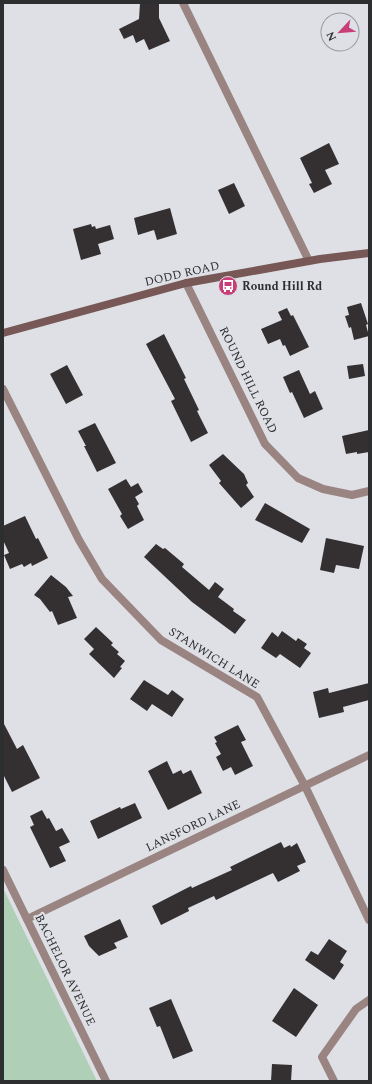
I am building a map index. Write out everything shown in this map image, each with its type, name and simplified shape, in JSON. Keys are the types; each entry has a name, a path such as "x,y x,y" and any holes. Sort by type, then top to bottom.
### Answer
{"main road":[{"name":"DODD ROAD","path":"3,333 186,283 309,261 369,253"}],"street":[{"path":"183,3 309,261"},
{"name":"ROUND HILL ROAD","path":"186,283 265,444 298,478 323,489 352,495 369,491"},
{"name":"STANWICH LANE","path":"3,389 79,540 102,579 161,640 257,698 305,786 369,920"},
{"name":"LANSFORD LANE","path":"26,919 369,755"},
{"name":"BACHELOR AVENUE","path":"3,870 106,1081"},
{"path":"334,1081 322,1057 356,1009 369,1000"}],"green space":[{"path":"3,888 97,1081 3,1081"}],"building":[{"path":"140,3 159,3 159,18 170,41 149,50 144,39 136,43 133,35 124,39 119,29 139,19"},
{"path":"329,143 339,164 325,170 332,184 314,193 309,184 312,183 300,158"},
{"path":"234,183 245,206 229,214 218,190"},
{"path":"170,208 177,234 157,240 154,230 138,235 134,218"},
{"path":"91,224 92,227 95,226 96,229 110,225 114,239 98,244 101,254 81,260 73,229"},
{"path":"361,303 368,324 366,325 369,336 354,340 351,327 349,328 345,316 349,315 347,307"},
{"path":"287,308 291,316 293,315 309,347 290,356 285,345 283,346 280,339 268,344 261,329 282,320 278,312"},
{"path":"164,334 186,378 184,379 208,433 191,442 171,401 175,399 146,344"},
{"path":"363,364 365,376 349,379 347,366"},
{"path":"67,365 83,395 66,404 50,374"},
{"path":"299,370 310,394 315,391 323,409 304,418 283,377"},
{"path":"95,423 116,463 97,472 78,431"},
{"path":"369,430 369,452 346,454 342,436"},
{"path":"223,454 244,474 248,483 246,485 254,497 241,508 219,483 221,481 209,465"},
{"path":"126,479 131,487 138,483 143,492 135,497 139,504 137,506 144,520 128,529 120,516 122,514 108,489"},
{"path":"265,503 310,529 302,543 255,520"},
{"path":"25,516 36,539 38,538 48,558 32,566 31,563 24,567 22,564 10,569 4,555 9,553 3,540 3,526"},
{"path":"326,538 364,546 359,569 336,565 334,573 320,570"},
{"path":"156,544 163,549 165,548 184,564 182,567 209,590 215,582 224,589 218,597 234,609 233,611 246,620 235,634 192,602 144,557"},
{"path":"51,575 66,587 73,596 68,597 77,618 58,625 52,611 50,612 40,599 34,595"},
{"path":"96,627 113,643 111,645 119,652 117,654 125,661 120,667 122,668 114,678 89,654 94,649 84,639"},
{"path":"282,631 296,641 298,638 307,644 304,648 311,653 300,668 280,654 276,658 261,648 272,632 278,637"},
{"path":"144,680 168,695 172,690 184,699 172,717 152,704 147,711 130,699"},
{"path":"369,683 369,700 343,707 344,712 319,718 313,692 328,688 329,693"},
{"path":"3,722 17,749 23,745 40,778 12,792 3,774"},
{"path":"238,725 246,740 241,742 253,766 235,775 231,767 223,771 216,757 221,754 215,743 217,742 214,737"},
{"path":"167,761 173,774 181,770 183,774 191,770 202,793 168,810 148,771"},
{"path":"135,803 142,818 98,839 90,821 120,807 121,809"},
{"path":"42,810 47,819 49,818 56,831 62,828 70,842 59,847 66,861 50,868 30,827 34,825 30,816"},
{"path":"281,842 284,848 290,845 291,847 297,843 306,862 297,866 300,871 278,882 273,873 216,900 214,896 188,908 189,911 161,925 152,906 191,886 192,888 232,870 230,867"},
{"path":"120,919 128,937 114,943 117,948 99,956 89,946 84,936"},
{"path":"329,939 347,951 340,962 344,965 334,980 305,960 311,951 318,955"},
{"path":"294,988 318,1005 296,1037 272,1021"},
{"path":"171,999 193,1051 173,1059 160,1026 157,1027 149,1008"},
{"path":"272,1064 292,1065 291,1081 271,1081"}],"place":[{"name":"Round Hill Rd","path":"228,286"}]}
